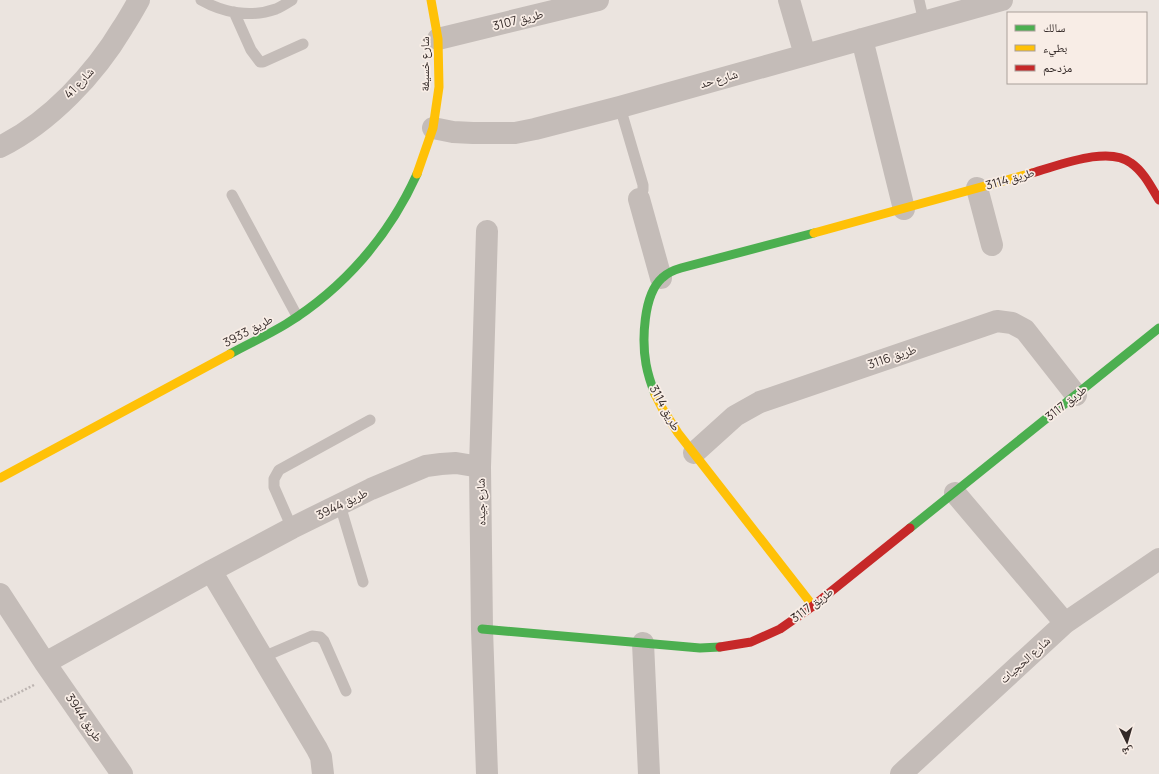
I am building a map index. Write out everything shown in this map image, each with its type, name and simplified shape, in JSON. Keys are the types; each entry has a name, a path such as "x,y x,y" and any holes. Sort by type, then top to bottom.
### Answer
{"street":[{"name":"شارع 41","path":"0,147 13,141 50,113 84,81 112,45 138,0"},
{"name":"شارع خسيفة","path":"432,0 438,39 439,87 433,128"},
{"name":"طريق 3107","path":"438,39 598,0"},
{"path":"789,0 806,55"},
{"name":"شارع حد","path":"433,128 473,134 515,133 555,125 862,40 998,0"},
{"path":"862,40 904,209"},
{"name":"طريق 3933","path":"0,478 279,328 327,295 363,260 393,220 417,175 433,128"},
{"name":"طريق 3114","path":"813,606 694,453 668,417 657,398 650,381 644,346 644,328 651,294 655,285 671,271 681,268 904,209 1082,159 1104,155 1117,156 1130,161 1143,172 1159,200"},
{"path":"977,188 992,245"},
{"path":"639,199 662,278"},
{"name":"شارع جيده","path":"487,231 480,467 482,629 487,774"},
{"name":"طريق 3116","path":"694,453 735,416 760,402 997,321 1019,325 1025,330 1076,395"},
{"name":"طريق 3117","path":"482,629 700,648 721,648 741,645 761,639 780,629 813,606 1159,328"},
{"name":"طريق 3944","path":"50,669 211,571 292,528 377,486 426,466 456,463 480,467"},
{"path":"955,493 1065,623"},
{"name":"شارع الحجيات","path":"909,771 1065,623 1159,559"},
{"path":"211,571 317,749 321,757 323,774"},
{"name":"طريق 3944","path":"0,594 122,774"},
{"path":"643,643 650,774"}],"lane":[{"path":"201,0 211,6 226,11 243,14 259,13 276,9 292,0"},
{"path":"918,0 924,22"},
{"path":"234,12 251,50 260,62 303,44"},
{"path":"620,107 643,185 643,190 639,199"},
{"path":"232,195 297,316"},
{"path":"292,528 274,487 274,479 279,470 370,420"},
{"path":"340,505 363,582"},
{"path":"263,657 312,636 320,637 324,641 346,691"}],"path":[{"path":"0,702 50,669"}],"traffic: fast":[{"path":"230,354 286,324 307,310 346,277 363,259 393,219 417,174"},
{"path":"655,394 646,364 644,331 645,319 651,295 662,278 681,268 814,233"},
{"path":"910,528 1159,328"},
{"path":"482,629 700,648 720,647"}],"traffic: slow":[{"path":"417,174 433,128 439,87 438,39 431,0"},
{"path":"814,233 1032,173"},
{"path":"0,478 230,354"},
{"path":"655,394 678,433 813,606"}],"traffic: jam":[{"path":"1032,173 1096,156 1121,158 1131,163 1140,171 1159,200"},
{"path":"720,647 751,642 780,629 813,606 910,528"}]}
